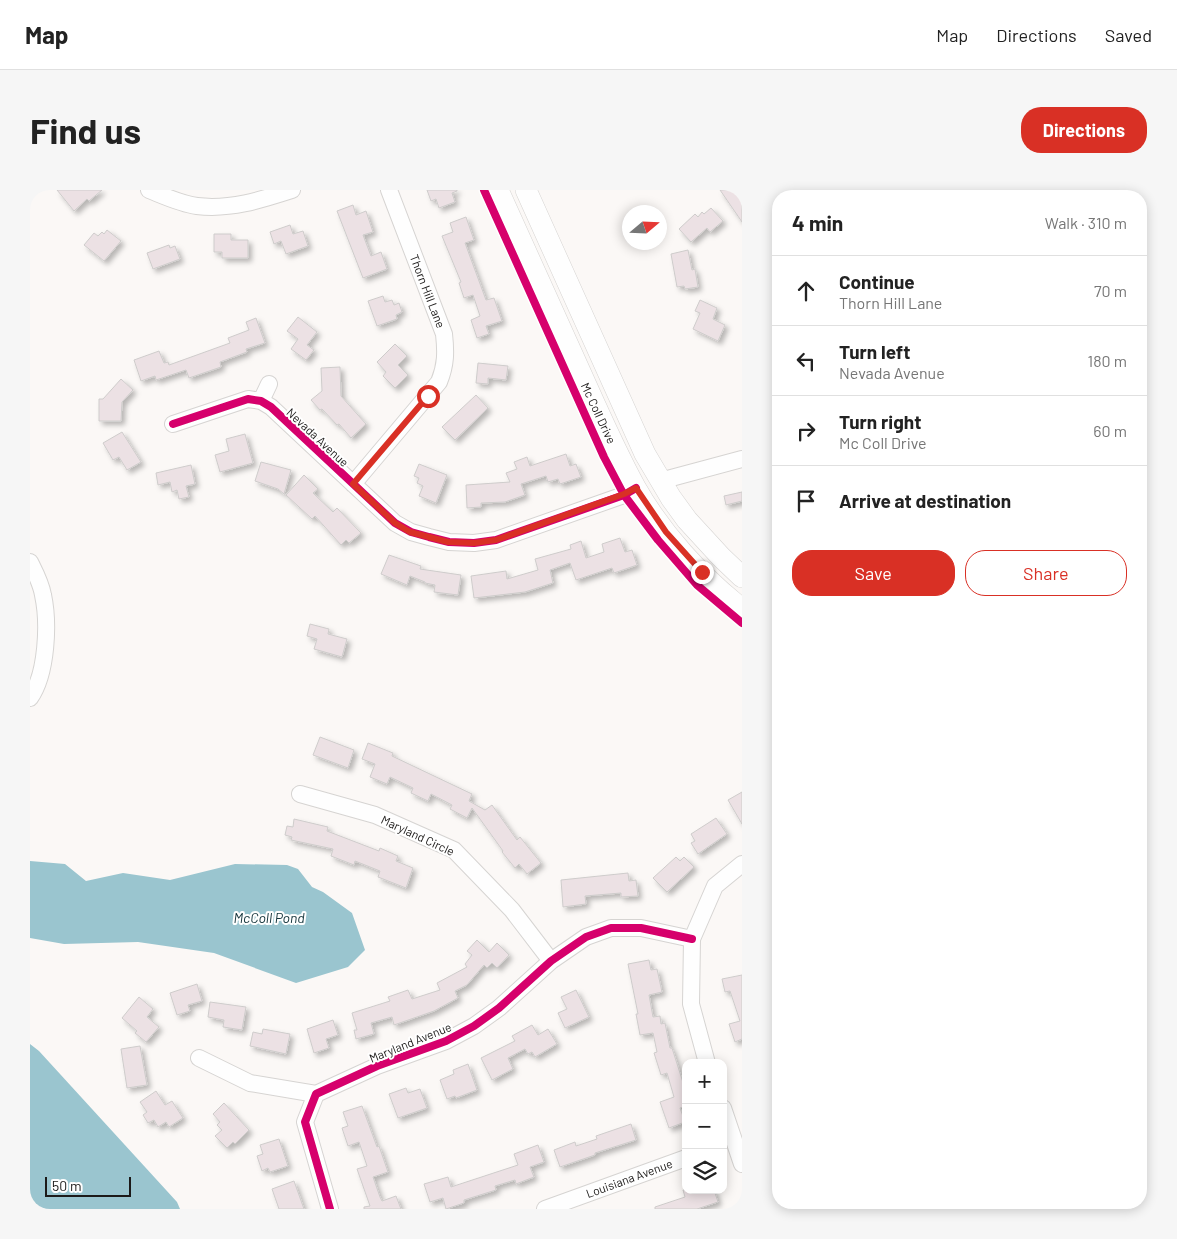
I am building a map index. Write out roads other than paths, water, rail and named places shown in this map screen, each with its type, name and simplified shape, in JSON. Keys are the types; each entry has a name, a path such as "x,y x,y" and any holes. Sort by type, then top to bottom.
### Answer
{"main road":[{"name":"Mc Coll Drive","path":"498,190 593,402 636,488 666,532 684,553 721,591 742,609"},
{"name":"Mc Coll Drive","path":"526,190 634,433 660,481 687,520 721,558 742,577"}],"street":[{"path":"149,190 195,206 219,207 249,203 292,190"},
{"name":"Thorn Hill Lane","path":"353,484 440,382 445,369 444,334 389,190"},
{"path":"173,424 248,399 261,401 269,384"},
{"name":"Nevada Avenue","path":"261,401 271,407 395,523 410,532 448,542 474,543 496,540 636,488"},
{"path":"660,481 742,459"},
{"path":"30,562 43,593 45,610 44,657 39,682 30,698"},
{"name":"Maryland Circle","path":"300,794 375,815 454,850 512,910 551,960"},
{"path":"706,1059 691,1004 692,938 715,886 742,864"},
{"name":"Maryland Avenue","path":"316,1094 377,1066 446,1041 474,1026 499,1008 551,960 586,937 611,928 641,928 692,938"},
{"path":"199,1058 250,1082 316,1094 305,1122 330,1209"},
{"path":"729,1142 742,1164"},
{"name":"Louisiana Avenue","path":"545,1209 682,1159"}],"water":[{"name":"McColl Pond","path":"30,861 65,864 86,881 123,873 170,880 235,864 287,865 298,869 312,887 323,892 352,913 365,950 348,967 296,983 214,953 138,942 64,944 30,938"},
{"path":"30,1044 39,1051 177,1202 180,1209 30,1209"}]}
